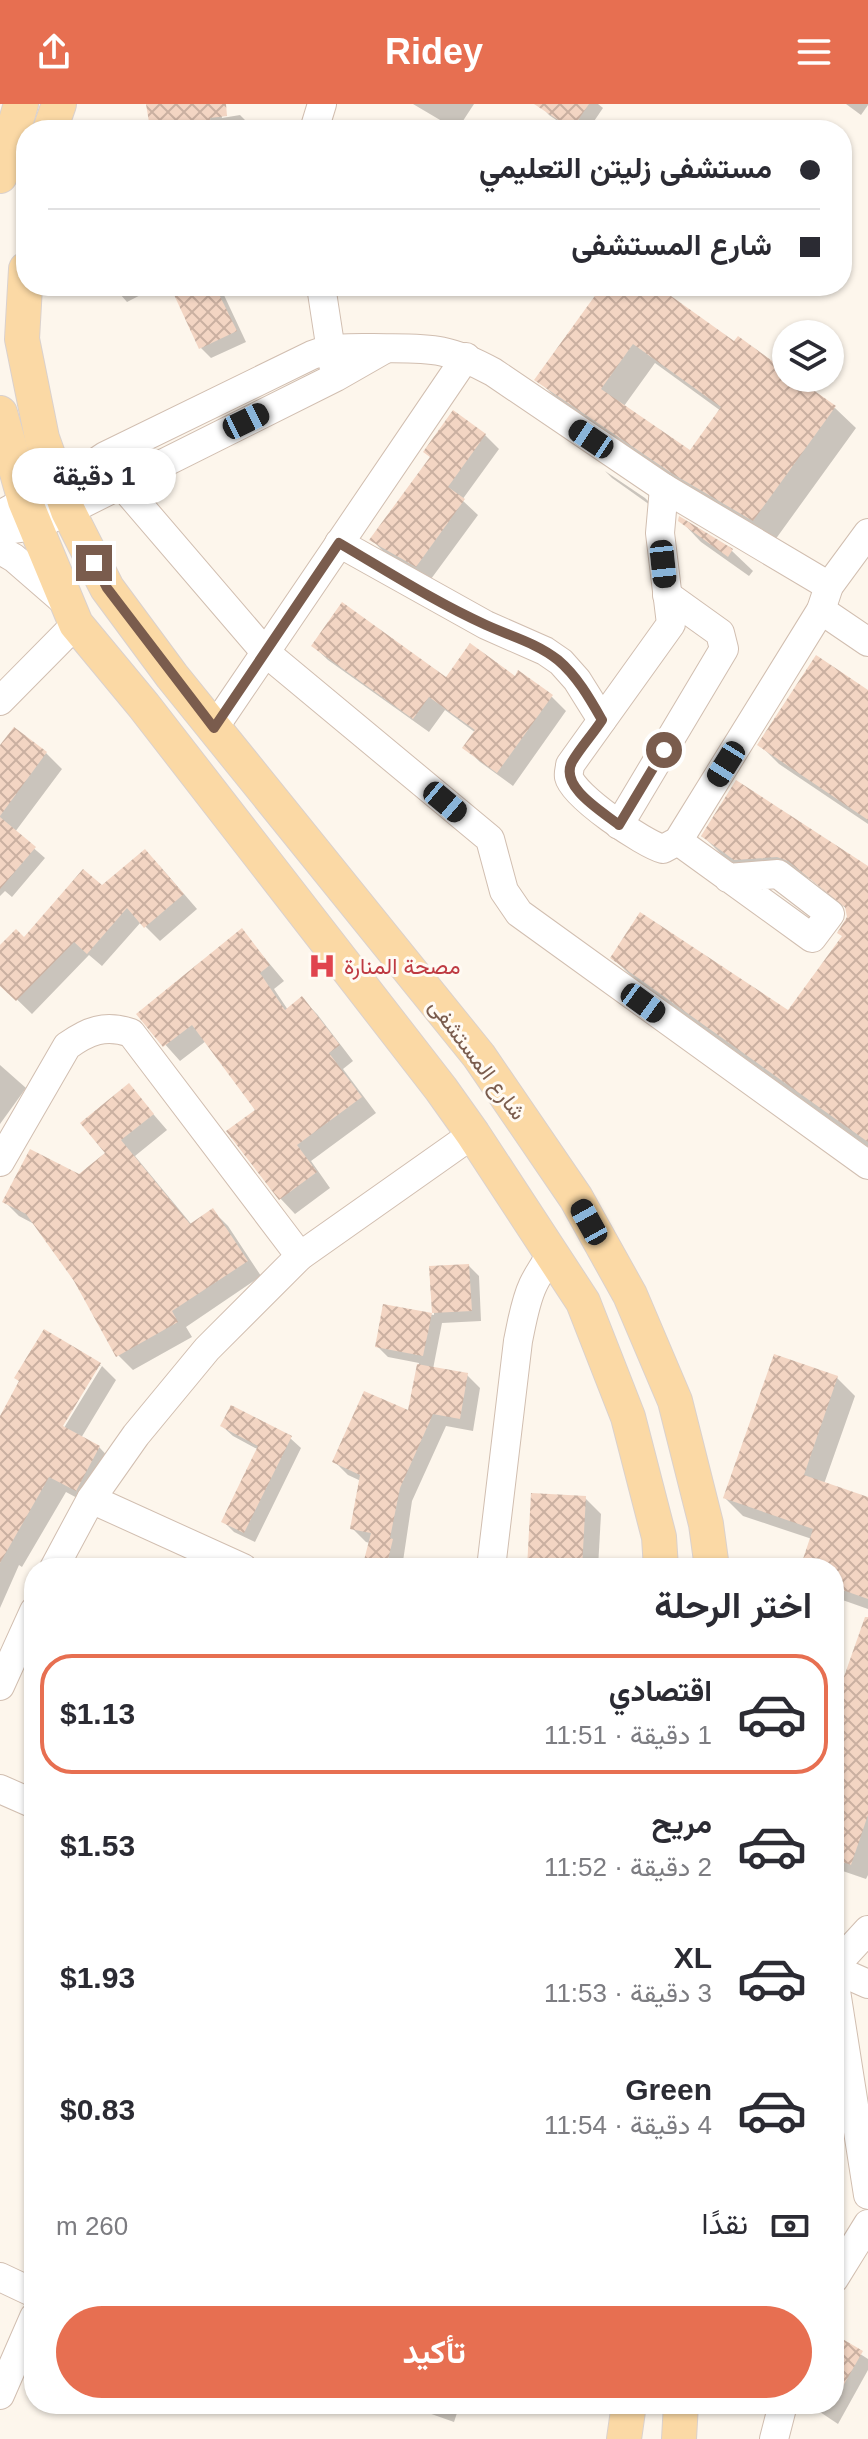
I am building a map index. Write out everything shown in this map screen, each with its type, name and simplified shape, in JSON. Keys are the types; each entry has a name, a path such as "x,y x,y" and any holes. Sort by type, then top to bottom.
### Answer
{"main road":[{"path":"0,176 16,121"},
{"name":"شارع المستشفى","path":"24,296 22,339 39,426 63,499 107,588 214,728 479,1056 576,1198 630,1295 675,1401 706,1524 711,1558"},
{"path":"0,413 20,514 71,614 473,1134 583,1302 628,1417 659,1537 660,1558"},
{"path":"624,2439 628,2414"},
{"path":"679,2439 680,2414"}],"street":[{"path":"322,296 336,377"},
{"path":"63,499 105,456 329,348 425,348 466,357 493,372 825,598 868,642"},
{"path":"0,531 20,514 121,484 336,377 385,348"},
{"path":"214,728 466,357"},
{"path":"121,484 265,652 490,839 504,891 519,913 868,1165"},
{"path":"664,488 660,533 671,624 570,765 569,778 576,788 619,825 663,849 678,841 825,598 868,533"},
{"path":"339,543 486,625 545,651 561,662 577,680 602,720"},
{"path":"0,550 14,558 71,614 0,701"},
{"path":"619,825 724,649 720,633 667,595"},
{"path":"678,841 728,878"},
{"path":"0,1162 67,1046 92,1031 116,1028 131,1033 300,1256"},
{"path":"59,1558 91,1499 136,1435 207,1349 300,1256 473,1134"},
{"path":"492,1558 520,1330 534,1283 547,1264 551,1250"},
{"path":"91,1499 221,1558"},
{"path":"0,1686 24,1633"},
{"path":"0,1789 24,1800"},
{"path":"844,1957 868,1930"},
{"path":"844,1973 868,1984"},
{"path":"844,2042 868,2195"},
{"path":"844,2263 868,2224"},
{"path":"0,2277 24,2288"},
{"path":"0,2395 24,2340"},
{"path":"774,2439 780,2414"}],"building":[{"path":"146,104 226,104 227,116 210,120 149,120"},
{"path":"534,104 589,104 578,120 558,120"},
{"path":"175,296 220,296 237,331 199,349"},
{"path":"595,296 671,296 734,341 738,336 772,361 772,392 816,392 836,406 753,521 673,474 534,380","holes":["633,344 721,407 690,450 601,389"]},
{"path":"453,410 486,434 448,487 465,499 416,567 369,540 430,457 423,452"},
{"path":"679,516 733,549 728,557 678,521"},
{"path":"342,602 446,677 470,643 515,676 518,670 553,695 497,773 462,748 475,730 429,697 413,719 311,646"},
{"path":"816,655 868,690 868,820 757,745"},
{"path":"14,727 47,752 0,816 0,745"},
{"path":"736,780 868,866 868,1142 610,958 640,912 788,1010 842,936 837,933 847,917 845,907 788,861 777,857 734,860 701,836"},
{"path":"0,817 36,847 0,889"},
{"path":"145,849 184,894 144,928 127,908 87,954 74,942 16,1001 0,986 0,945 16,929 24,937 83,869 102,885"},
{"path":"242,928 270,965 260,973 285,1010 302,996 340,1045 329,1053 362,1097 297,1145 317,1172 279,1200 226,1131 255,1110 192,1025 163,1047 136,1014"},
{"path":"129,1083 154,1114 121,1140 190,1224 213,1208 248,1261 172,1311 178,1322 116,1357 74,1281 26,1214 2,1202 30,1149 79,1174 105,1153 80,1123"},
{"path":"469,1264 472,1311 432,1313 429,1266"},
{"path":"383,1304 432,1313 423,1356 375,1347"},
{"path":"44,1329 101,1363 63,1426 100,1446 76,1491 49,1477 0,1563 0,1416 19,1381 14,1378"},
{"path":"774,1354 838,1376 804,1475 868,1497 868,1599 844,1591 844,1558 803,1558 813,1529 723,1498"},
{"path":"417,1364 468,1373 460,1419 433,1414 400,1488 388,1558 365,1558 371,1533 350,1529 360,1475 332,1462 364,1391 408,1410"},
{"path":"231,1405 292,1436 244,1533 221,1522 258,1446 220,1426"},
{"path":"531,1493 586,1496 583,1558 528,1558"},
{"path":"865,1617 868,1617 868,1815 851,1865 844,1863 844,1677"},
{"path":"844,2340 863,2351 844,2384"}],"place":[{"name":"مصحة المنارة","path":"322,966"}],"route":[{"path":"94,563 107,588 214,728 339,543 412,586 486,625 520,638 561,662 577,680 602,720 570,765 569,778 576,788 619,825 664,750"}]}
